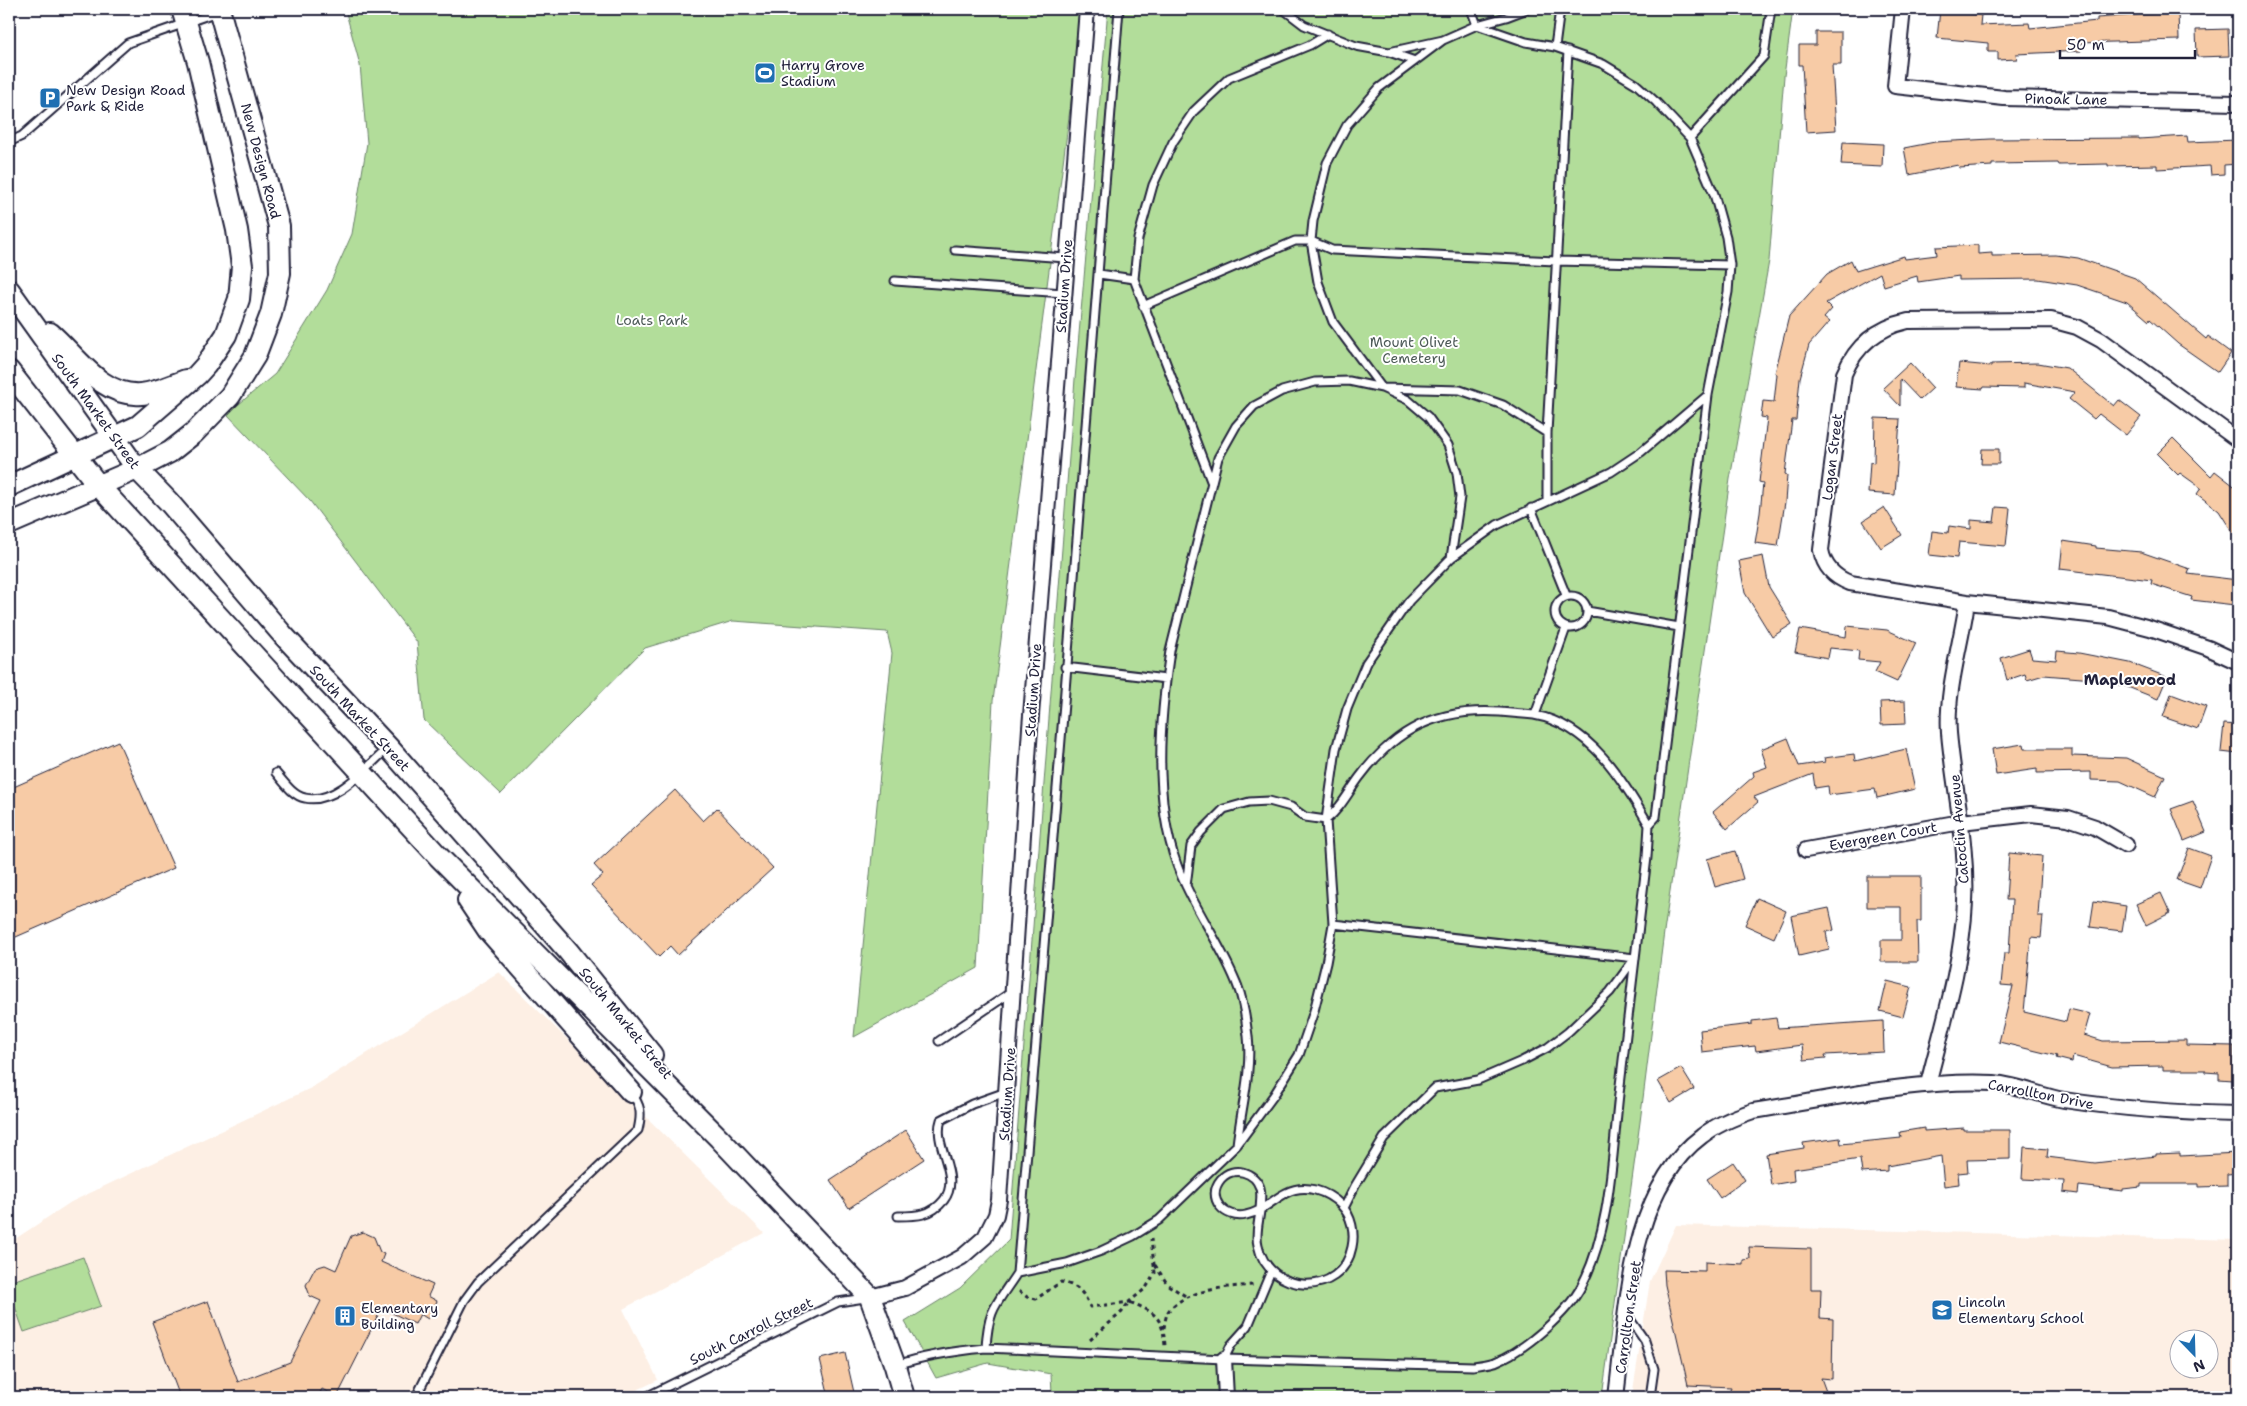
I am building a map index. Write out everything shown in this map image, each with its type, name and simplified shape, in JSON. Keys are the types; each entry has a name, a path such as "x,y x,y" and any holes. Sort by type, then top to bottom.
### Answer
{"main road":[{"name":"New Design Road","path":"9,524 137,469 170,452 194,433 230,396 255,356 271,314 280,273 279,226 220,10"},
{"path":"9,486 116,438 138,426 197,375 226,335 239,299 242,266 237,230 198,62 184,16"},
{"name":"South Market Street","path":"9,290 137,469 168,502 282,635 389,748 568,951 720,1138"},
{"path":"25,311 68,348 98,382 122,393 142,394 197,375"},
{"name":"South Market Street","path":"9,372 98,485 439,858 720,1138 870,1297 904,1397"},
{"path":"439,858 488,930 631,1092"}],"street":[{"name":"Stadium Drive","path":"870,1297 905,1288 962,1257 984,1237 996,1215 999,1200 1030,728 1087,9"},
{"name":"Pinoak Lane","path":"1902,9 1895,86 2004,98 2238,103"},
{"name":"Logan Street","path":"2238,440 2100,340 2083,330 2064,323 2037,319 1908,322 1881,331 1858,349 1848,365 1841,383 1821,543 1822,556 1833,573 1850,583 1967,602 2108,618 2167,633 2208,648 2238,662"},
{"name":"Catoctin Avenue","path":"1928,1084 1962,942 1965,873 1961,822 1949,732 1950,703 1967,602"},
{"name":"Evergreen Court","path":"1806,850 1961,822 2031,814 2068,818 2095,827 2126,845"},
{"name":"Carrollton Drive","path":"1702,1136 1735,1117 1753,1111 1928,1084 1996,1083 2061,1099 2104,1106 2238,1114"},
{"name":"Carrollton Street","path":"1616,1397 1633,1267 1654,1196 1675,1162 1702,1136"},
{"path":"1224,1359 1226,1397"}],"lane":[{"path":"986,1348 987,1327 993,1307 1017,1273 1119,9"},
{"path":"1283,9 1304,25 1356,46 1389,52 1415,61"},
{"path":"1471,9 1477,25"},
{"path":"1389,52 1443,40 1477,25 1527,9"},
{"path":"1554,48 1560,9"},
{"path":"1690,138 1764,56 1771,9"},
{"path":"9,142 22,136 128,43 184,16 220,10"},
{"path":"1477,25 1526,42 1568,51 1603,64 1636,84 1690,138 1714,194 1726,237 1730,265 1728,292 1708,395 1656,817 1649,825"},
{"path":"1211,481 1134,279 1138,239 1154,185 1173,142 1194,111 1229,78 1310,44 1328,34"},
{"path":"1443,40 1379,88 1347,125 1327,163 1311,241 1318,282 1333,322 1382,388 1408,400 1428,417 1448,446 1457,473 1460,497 1452,558"},
{"path":"1547,500 1546,433 1568,51"},
{"path":"1143,306 1295,241 1311,241 1332,250 1556,262 1730,265"},
{"path":"955,250 1066,258"},
{"path":"1099,274 1134,279"},
{"path":"895,281 1064,293"},
{"path":"1236,1145 1247,1083 1248,1037 1239,988 1186,886 1177,864 1165,812 1161,765 1166,678 1170,651 1218,458 1236,426 1254,406 1282,391 1315,382 1349,381 1382,388 1460,390 1503,404 1546,433"},
{"path":"1017,1273 1067,1263 1101,1251 1160,1220 1236,1145 1274,1096 1299,1055 1314,1011 1333,924 1326,820 1336,749 1348,709 1366,663 1409,601 1452,558 1497,525 1547,500 1611,472 1641,452 1708,395"},
{"path":"1531,508 1566,595"},
{"path":"1566,595 1575,596 1583,600 1587,611 1583,624 1575,628 1566,628 1559,624 1554,616 1554,607 1566,595"},
{"path":"1587,611 1679,627"},
{"path":"1535,716 1566,628"},
{"path":"1065,667 1166,678"},
{"path":"895,1366 924,1356 949,1351 986,1348 1165,1357 1473,1366 1495,1362 1519,1349 1562,1312 1581,1288 1594,1259 1603,1225 1647,857 1649,825 1620,777 1588,743 1565,728 1535,716 1476,710 1442,716 1411,729 1385,749 1360,777 1340,808 1326,820 1305,817 1291,807 1269,801 1250,802 1224,809 1190,846 1186,886"},
{"path":"276,772 289,788 304,798 322,797 341,790 389,748"},
{"path":"1333,924 1635,958"},
{"path":"1344,1208 1384,1138 1435,1088 1478,1080 1547,1048 1568,1032 1610,992 1635,958"},
{"path":"939,1041 1014,990"},
{"path":"416,1397 464,1301 478,1282 638,1130 642,1115 640,1105 631,1092"},
{"path":"898,1216 922,1216 931,1212 947,1195 950,1182 938,1130 941,1120 972,1104 1006,1092"},
{"path":"1216,1165 1221,1178"},
{"path":"1260,1211 1236,1217 1226,1214 1219,1207 1215,1197 1216,1187 1221,1178 1230,1172 1240,1171 1250,1174 1257,1181 1261,1190 1260,1211 1257,1243 1262,1258 1271,1271 1284,1280 1300,1285 1316,1284 1330,1278 1342,1268 1350,1254 1354,1238 1351,1223 1344,1208 1333,1197 1318,1191 1303,1189 1287,1192 1260,1211"},
{"path":"1224,1359 1231,1345 1248,1326 1271,1271"},
{"name":"South Carroll Street","path":"646,1397 838,1302 870,1297"},
{"path":"1627,1315 1645,1341 1654,1369 1650,1397"}],"path":[{"path":"1077,1353 1146,1288 1155,1272 1149,1226"},
{"path":"1155,1264 1168,1285 1187,1297"},
{"path":"1010,1284 1027,1297 1036,1299 1061,1282 1071,1284 1080,1289 1090,1307 1129,1302 1145,1308 1160,1320 1164,1328"},
{"path":"1165,1357 1164,1328 1169,1310 1187,1297 1236,1286 1266,1284"}],"shaded area":[{"path":"499,972 764,1233 623,1309 658,1380 622,1397 9,1397 9,1243 71,1202 311,1088"},
{"name":"Lincoln Elementary School","path":"1676,1225 2238,1240 2238,1397 1632,1397 1650,1281"}],"green space":[{"name":"Loats Park","path":"345,9 1083,9 993,701 978,968 854,1037 892,653 887,632 733,621 645,648 501,794 424,720 417,642 310,501 227,414 275,374 327,290 352,234 367,143 360,65"},
{"name":"Mount Olivet Cemetery","path":"1108,9 1793,9 1784,76 1769,261 1730,479 1664,932 1602,1397 1231,1397 1052,1393 1051,1374 988,1363 936,1378 905,1322 960,1288 1009,1240 1075,379"},
{"path":"83,1257 101,1306 24,1332 9,1290 9,1282"}],"building":[{"path":"1940,10 1981,15 1980,25 2029,23 2030,28 2097,21 2097,18 2178,12 2179,40 2080,43 2081,51 2016,54 2017,59 1998,60 1998,52 1988,52 1988,43 1937,38"},
{"path":"2228,29 2229,56 2197,57 2196,30"},
{"path":"1816,32 1841,32 1841,65 1832,65 1836,130 1806,132 1802,65 1799,65 1799,45 1816,45"},
{"path":"2187,136 2188,142 2238,140 2238,164 2224,165 2224,174 2211,175 2210,166 2157,169 2157,165 2108,166 2108,164 2059,165 2058,163 1992,164 1992,166 1959,168 1958,165 1909,175 1904,148 1935,142 1991,139 2139,139"},
{"path":"1843,142 1883,144 1882,167 1841,165"},
{"path":"1978,245 1978,254 1992,253 1992,256 2056,255 2078,258 2135,278 2206,339 2208,336 2231,353 2218,372 2178,344 2127,302 2077,285 2038,279 1959,280 1959,276 1918,282 1917,276 1884,286 1880,273 1826,303 1832,309 1824,318 1829,322 1809,345 1800,378 1796,420 1792,420 1785,474 1787,475 1785,502 1778,546 1755,543 1763,483 1759,482 1767,418 1761,417 1763,401 1774,402 1777,374 1775,373 1789,316 1827,274 1851,260 1856,271 1904,256 1905,259 1937,255 1936,247"},
{"path":"1910,363 1933,388 1920,400 1900,379 1900,406 1883,388"},
{"path":"1959,363 1991,366 1991,364 2038,363 2067,368 2114,406 2119,400 2141,417 2126,435 2099,414 2094,419 2069,399 2075,392 2024,383 2024,388 1984,387 1983,389 1956,387"},
{"path":"1875,418 1900,419 1895,495 1868,493 1870,462 1874,463"},
{"path":"2173,438 2211,476 2215,471 2238,489 2238,541 2219,511 2197,494 2201,488 2180,473 2178,475 2157,454"},
{"path":"1982,449 1999,449 1999,464 1981,464"},
{"path":"1884,507 1902,535 1881,548 1863,521"},
{"path":"1996,507 2010,508 2006,546 1959,542 1957,558 1929,555 1932,531 1948,533 1949,526 1971,529 1971,520 1994,522"},
{"path":"2063,541 2096,546 2096,548 2141,552 2190,569 2188,574 2238,580 2235,605 2191,600 2192,597 2151,584 2152,580 2060,569"},
{"path":"1763,556 1769,587 1792,624 1772,637 1745,593 1739,561"},
{"path":"1847,626 1887,630 1916,643 1897,682 1875,672 1880,662 1858,660 1859,651 1830,648 1828,658 1795,652 1800,629 1846,637"},
{"path":"2029,649 2032,658 2056,660 2057,651 2079,653 2130,663 2167,677 2158,699 2125,686 2094,679 2044,675 2027,680 2025,674 2007,680 2001,658"},
{"path":"2171,694 2206,707 2198,729 2163,717"},
{"path":"1905,701 1906,724 1881,725 1880,702"},
{"path":"2224,724 2238,725 2238,754 2221,752"},
{"path":"1788,738 1799,766 1825,762 1824,758 1854,754 1855,761 1906,749 1915,789 1877,798 1875,789 1829,795 1828,786 1815,788 1813,774 1754,797 1758,802 1727,829 1713,812 1754,776 1753,772 1767,767 1761,749"},
{"path":"118,741 174,868 9,940 9,789"},
{"path":"2023,744 2024,749 2072,749 2072,756 2126,758 2165,776 2155,797 2120,781 2091,780 2091,772 2037,773 2037,769 1996,775 1992,749"},
{"path":"675,790 703,821 717,808 773,868 678,955 670,946 659,957 591,885 603,875 594,865"},
{"path":"2193,801 2206,832 2184,841 2171,809"},
{"path":"2189,848 2211,856 2200,888 2177,880"},
{"path":"1735,851 1743,879 1715,887 1707,859"},
{"path":"2009,853 2042,856 2038,916 2043,916 2041,938 2031,937 2024,1012 2066,1022 2069,1009 2090,1014 2084,1035 2103,1041 2186,1040 2186,1045 2234,1046 2233,1080 2219,1079 2219,1073 2205,1072 2205,1070 2163,1070 2163,1066 2112,1067 2073,1056 2072,1062 2056,1058 2057,1056 1999,1042 2013,986 2001,985 2004,953 2009,953 2012,900 2006,900"},
{"path":"1867,876 1921,876 1921,921 1917,921 1918,962 1881,962 1881,940 1901,940 1901,907 1867,907"},
{"path":"2161,893 2170,913 2146,925 2136,904"},
{"path":"1757,898 1786,911 1774,938 1745,925"},
{"path":"2094,901 2126,906 2122,931 2090,927"},
{"path":"1829,908 1834,930 1826,932 1829,949 1799,956 1791,916"},
{"path":"1887,981 1911,987 1903,1017 1880,1011"},
{"path":"1776,1018 1778,1028 1883,1021 1884,1052 1825,1055 1826,1058 1804,1060 1802,1045 1756,1051 1755,1046 1702,1052 1700,1030 1752,1024 1752,1021"},
{"path":"1681,1068 1694,1089 1671,1103 1658,1081"},
{"path":"1924,1128 1924,1131 1964,1128 1964,1130 2010,1130 2010,1159 1967,1160 1968,1172 1958,1173 1959,1184 1944,1186 1941,1156 1887,1166 1887,1171 1862,1173 1860,1159 1793,1169 1794,1181 1771,1185 1766,1154 1804,1148 1803,1143 1840,1138 1841,1144 1901,1138 1900,1132"},
{"path":"906,1130 924,1159 849,1208 830,1180"},
{"path":"2024,1147 2048,1149 2047,1157 2095,1163 2156,1156 2156,1154 2180,1153 2180,1156 2237,1153 2238,1173 2227,1174 2227,1186 2199,1187 2199,1184 2141,1184 2141,1187 2123,1189 2123,1191 2079,1186 2078,1194 2063,1192 2064,1181 2022,1179"},
{"path":"1733,1162 1745,1180 1720,1198 1707,1179"},
{"name":"Elementary Building","path":"363,1232 374,1237 380,1252 384,1254 381,1262 433,1285 428,1296 437,1301 428,1319 420,1314 415,1324 382,1308 337,1397 322,1389 318,1397 180,1397 152,1322 208,1301 238,1382 290,1362 321,1301 310,1296 306,1285 315,1268 325,1265 336,1270 351,1236"},
{"path":"1749,1247 1811,1249 1811,1289 1821,1289 1820,1318 1833,1319 1832,1379 1821,1378 1828,1397 1728,1397 1731,1387 1688,1385 1665,1285 1664,1270 1705,1271 1705,1262 1743,1264 1743,1260 1750,1259"},
{"path":"845,1353 855,1397 829,1397 820,1359"}],"place":[{"name":"Harry Grove Stadium","path":"765,73"},
{"name":"New Design Road Park & Ride","path":"50,98"},
{"name":"Lincoln Elementary School","path":"1942,1310"},
{"name":"Elementary Building","path":"345,1316"}],"district":[{"name":"Maplewood","path":"2130,680"}]}
